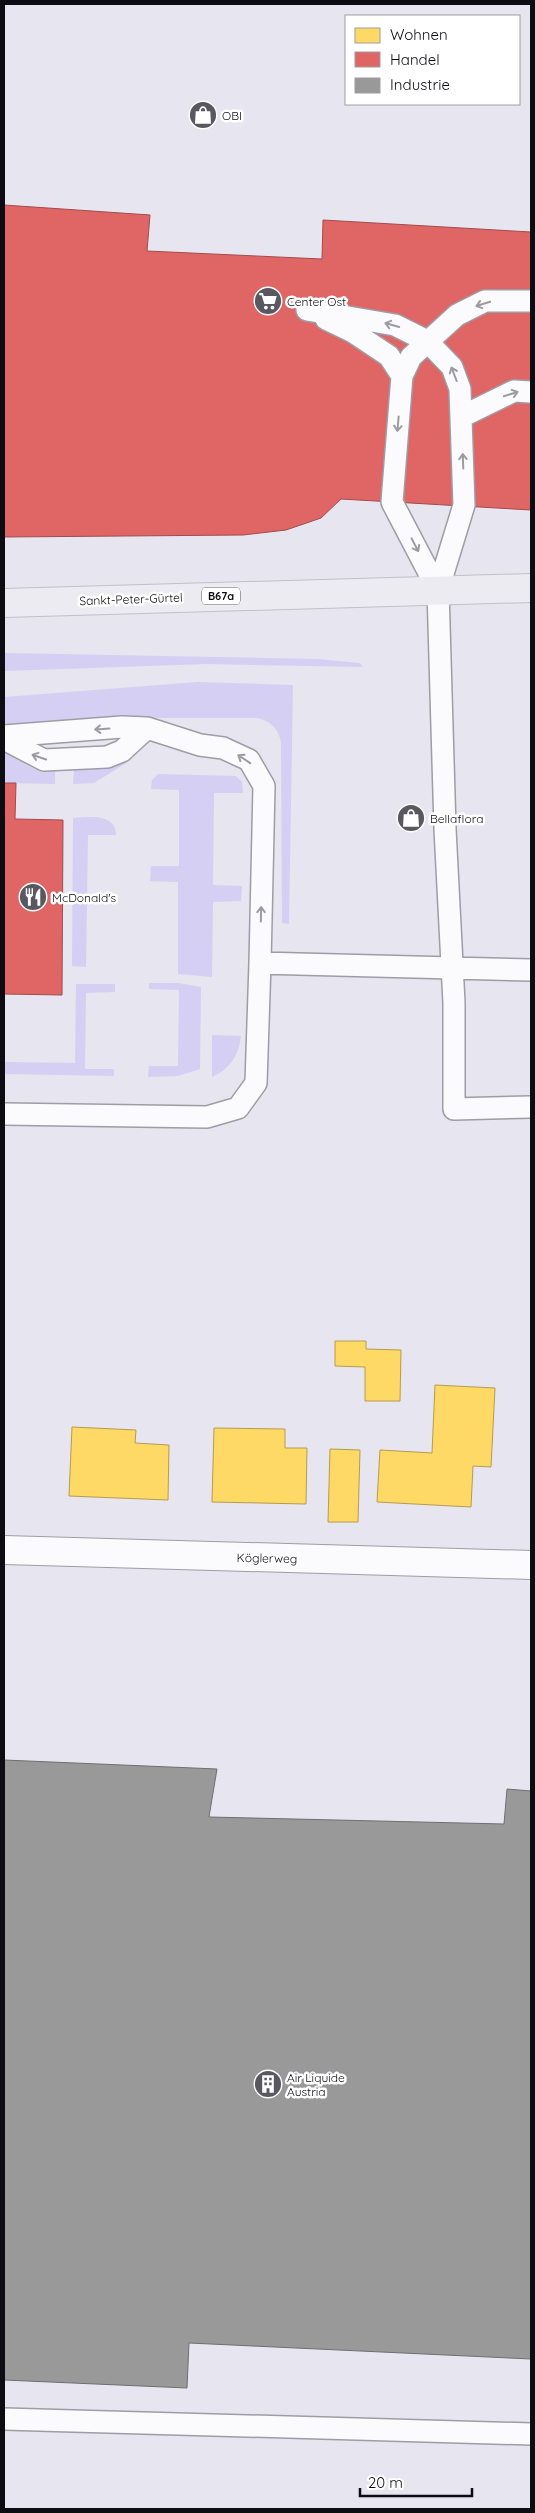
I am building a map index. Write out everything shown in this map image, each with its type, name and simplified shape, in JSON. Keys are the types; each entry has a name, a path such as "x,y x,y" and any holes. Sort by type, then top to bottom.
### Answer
{"main road":[{"name":"Sankt-Peter-Gürtel","path":"4,603 531,588"}],"street":[{"name":"Köglerweg","path":"4,1550 531,1565"}],"lane":[{"path":"438,590 392,502 402,376 411,356 457,315 485,301 531,301"},
{"path":"402,376 389,356 354,325 395,325 427,341 452,366 460,388 464,505 438,590 444,801 453,968 454,1109 531,1106"},
{"path":"461,417 514,391 531,392"},
{"path":"4,738 122,727 147,728 200,745 224,748 249,760 264,786 256,1083 238,1108 207,1117 4,1114"},
{"path":"4,738 44,760 107,757 122,751 147,728"},
{"path":"260,963 531,970"},
{"path":"4,2418 531,2434"}],"shaded area":[{"path":"4,653 317,659 360,663 363,667 206,664 4,671"},
{"path":"198,682 293,685 289,924 282,923 281,743 274,726 257,718 128,718 4,727 4,697"},
{"path":"4,750 32,768 55,770 55,784 4,783"},
{"path":"131,756 131,760 94,783 73,784 74,770 112,766"},
{"path":"158,774 236,776 242,782 243,793 214,793 213,885 242,886 241,901 213,902 212,977 178,974 178,882 150,881 151,866 179,866 179,790 151,789 152,780"},
{"path":"94,817 107,820 115,828 116,835 88,835 86,967 72,966 73,818"},
{"path":"149,983 179,983 201,987 200,1069 178,1076 148,1077 149,1066 178,1066 179,990 149,989"},
{"path":"76,984 115,984 115,992 86,993 85,1069 114,1069 114,1076 4,1074 4,1062 75,1063"},
{"path":"212,1035 241,1036 236,1055 229,1066 212,1077"}],"building: Wohnen":[{"path":"335,1341 366,1341 366,1349 401,1350 400,1401 365,1401 365,1367 335,1366"},
{"path":"435,1385 495,1388 491,1467 473,1466 471,1507 377,1502 380,1450 432,1453"},
{"path":"72,1427 136,1430 135,1443 169,1445 168,1500 69,1496"},
{"path":"214,1428 285,1429 285,1448 307,1448 306,1504 212,1502"},
{"path":"330,1449 360,1450 358,1522 328,1522"}],"building: Handel":[{"name":"Center Ost","path":"4,4 531,4 531,510 341,499 321,518 286,530 243,535 4,537"},
{"path":"4,4 531,4 531,232 323,220 322,259 147,251 150,215 4,205"},
{"name":"McDonald's","path":"4,783 16,783 15,819 63,820 62,995 4,994"}],"building: Industrie":[{"name":"Air Liquide Austria","path":"4,1760 217,1769 209,1817 504,1824 507,1789 531,1791 531,2359 189,2343 187,2388 4,2380"}],"place":[{"name":"OBI","path":"203,115"},
{"name":"Center Ost","path":"268,301"},
{"name":"Bellaflora","path":"411,818"},
{"name":"McDonald's","path":"33,897"},
{"name":"Air Liquide Austria","path":"268,2084"}]}
